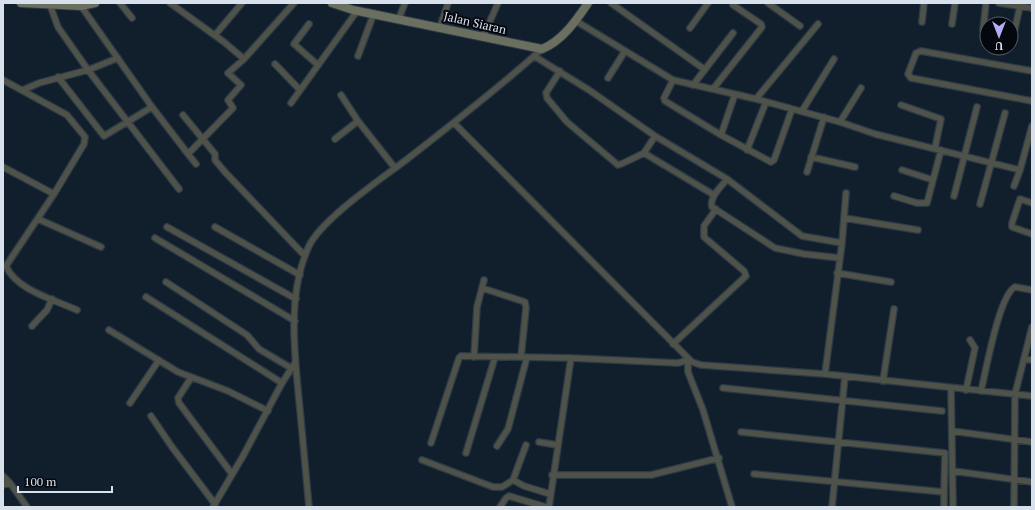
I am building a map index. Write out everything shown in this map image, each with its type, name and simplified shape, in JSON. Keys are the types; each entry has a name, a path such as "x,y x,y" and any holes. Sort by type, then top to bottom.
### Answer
{"street":[{"path":"21,3 50,5 84,5 95,3"},
{"path":"120,3 132,18"},
{"path":"170,3 215,35 244,59"},
{"path":"215,35 242,3"},
{"path":"188,154 233,108 228,100 241,85 228,73 244,59 294,3"},
{"name":"Jalan Siaran","path":"332,3 542,49"},
{"path":"399,18 405,3"},
{"path":"440,27 448,3"},
{"path":"483,37 498,3"},
{"path":"309,507 295,363 295,321 296,299 300,275 309,246 318,233 348,204 454,123 542,49 552,45 576,21 588,3"},
{"path":"611,3 704,69"},
{"path":"690,28 708,3"},
{"path":"768,3 800,26"},
{"path":"922,22 924,3"},
{"path":"952,24 955,3"},
{"path":"985,16 986,3"},
{"path":"999,3 1032,8"},
{"path":"50,5 58,27 88,70 179,189"},
{"path":"84,5 152,107 196,164"},
{"path":"713,89 762,27 761,24 733,5"},
{"path":"1018,16 1020,6"},
{"path":"291,103 355,8"},
{"path":"358,56 374,13"},
{"path":"576,21 673,80 756,99 840,122 875,134 1020,170"},
{"path":"309,24 294,44 318,64"},
{"path":"756,99 818,24"},
{"path":"693,85 733,33"},
{"path":"608,78 625,51"},
{"path":"1032,71 921,51 916,53 908,74 911,78 1032,101"},
{"path":"534,56 560,71 655,136 727,179 802,236 842,243"},
{"path":"23,90 58,77 88,70 118,58"},
{"path":"802,111 834,59"},
{"path":"275,64 300,90"},
{"path":"560,71 546,95 567,122 618,165 622,165 632,157 644,153 655,136"},
{"path":"58,77 104,136 126,121 152,107"},
{"path":"3,80 67,115 84,137 84,144 54,194 38,219 4,265 13,278 52,300 77,310"},
{"path":"673,80 664,100 721,135 771,162 773,162 792,109"},
{"path":"840,122 861,88"},
{"path":"721,135 736,94"},
{"path":"341,95 358,122 395,168"},
{"path":"747,150 766,102"},
{"path":"894,196 917,204 925,204 932,180 938,149 941,119 901,105"},
{"path":"954,196 976,107"},
{"path":"980,204 1005,113"},
{"path":"183,115 215,154 215,160 224,171 305,256"},
{"path":"807,172 824,118"},
{"path":"334,139 358,122"},
{"path":"454,123 689,360 701,365 825,374 1032,396"},
{"path":"1014,186 1026,153 1032,126"},
{"path":"644,153 714,195"},
{"path":"1026,153 1032,155"},
{"path":"811,157 855,167"},
{"path":"3,167 54,194"},
{"path":"902,170 932,180"},
{"path":"727,179 714,195 711,204 716,209 775,248 804,254 840,258"},
{"path":"825,374 842,243 846,193"},
{"path":"1032,202 1020,199 1012,223 1012,227 1015,229 1032,234"},
{"path":"673,344 746,276 744,271 704,237 704,226 716,209"},
{"path":"844,218 918,230"},
{"path":"38,219 101,247"},
{"path":"167,227 296,299"},
{"path":"215,227 300,275"},
{"path":"155,238 295,321"},
{"path":"837,274 891,282"},
{"path":"474,357 477,307 484,280"},
{"path":"166,282 248,335 259,349 291,368"},
{"path":"982,391 1000,312 1008,292 1015,287 1032,290"},
{"path":"482,288 525,302 526,308 524,357 508,430 497,446"},
{"path":"146,297 282,383"},
{"path":"32,326 47,310 52,300"},
{"path":"883,381 894,309"},
{"path":"1014,507 1013,439 1015,394 1032,327"},
{"path":"109,330 191,378 228,391 268,411"},
{"path":"966,390 975,348 970,340"},
{"path":"466,453 495,357"},
{"path":"431,443 459,358 571,358 678,363 689,360"},
{"path":"500,507 509,496 548,507 571,358"},
{"path":"1024,359 1032,360"},
{"path":"130,403 159,360"},
{"path":"689,360 688,372 703,410 719,458 732,507"},
{"path":"151,416 214,506 268,411 282,383 295,363"},
{"path":"832,507 845,376"},
{"path":"191,378 178,398 179,403 232,474"},
{"path":"723,388 942,411"},
{"path":"951,388 953,507"},
{"path":"952,431 1032,442"},
{"path":"740,432 838,443 944,452 944,507"},
{"path":"539,442 557,445"},
{"path":"422,460 493,487 502,487 513,480 526,445"},
{"path":"552,475 651,475 719,458"},
{"path":"953,471 1032,482"},
{"path":"754,474 834,483 944,492"},
{"path":"3,476 10,483 27,507"},
{"path":"513,480 524,486 550,494"},
{"path":"3,485 10,483"}]}
